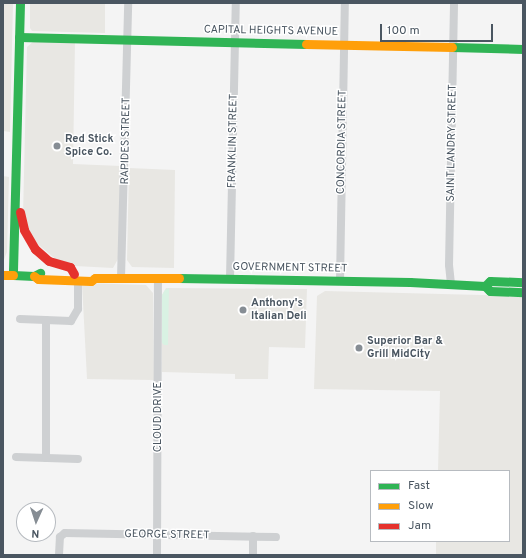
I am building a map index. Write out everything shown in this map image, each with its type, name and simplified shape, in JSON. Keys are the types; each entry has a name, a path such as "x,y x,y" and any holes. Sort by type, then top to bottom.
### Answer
{"main road":[{"path":"13,275 16,209 20,3"},
{"name":"CAPITAL HEIGHTS AVENUE","path":"19,37 523,50"},
{"path":"16,209 21,212 24,230 35,249 49,260 70,268 76,277"},
{"name":"GOVERNMENT STREET","path":"3,275 34,276 38,273 76,277 91,281 95,278 121,278 451,284 485,286 490,290 523,292"},
{"name":"GOVERNMENT STREET","path":"485,286 490,281 523,282"}],"street":[{"name":"RAPIDES STREET","path":"121,278 128,3"},
{"name":"FRANKLIN STREET","path":"230,279 236,3"},
{"name":"CONCORDIA STREET","path":"340,281 344,3"},
{"name":"SAINT LANDRY STREET","path":"451,284 449,265 454,3"},
{"path":"20,319 71,321 78,309 76,277"},
{"name":"CLOUD DRIVE","path":"157,555 158,279"},
{"path":"46,320 46,458"},
{"path":"16,457 78,459"},
{"name":"GEORGE STREET","path":"59,555 60,537 65,533 276,537"},
{"path":"253,536 253,555"}],"shaded area":[{"path":"3,3 13,3 10,132 3,131"},
{"path":"30,3 105,3 105,33 32,31 30,28"},
{"path":"34,41 75,42 73,164 121,166 118,259 113,268 75,266 59,262 34,241 23,216 27,47"},
{"path":"129,168 175,170 174,268 132,267 127,260"},
{"path":"3,176 9,177 7,252 3,262"},
{"path":"82,283 146,285 153,293 154,380 87,379"},
{"path":"166,288 307,289 305,348 269,347 268,379 235,379 235,374 162,372 162,295"},
{"path":"325,291 523,296 523,555 436,555 436,542 510,542 510,470 438,470 440,391 314,389 317,296"}],"green space":[{"path":"169,288 168,345 164,345 162,343 162,295 165,290"}],"traffic: fast":[{"path":"20,3 13,275 34,276 40,273"},
{"path":"19,37 306,44"},
{"path":"452,47 523,49"},
{"path":"179,278 410,282 485,286 490,291 523,292"},
{"path":"485,286 490,281 523,282"}],"traffic: slow":[{"path":"306,44 452,47"},
{"path":"3,275 13,275"},
{"path":"34,276 38,279 91,281 95,278 179,278"}],"traffic: jam":[{"path":"20,212 24,230 35,249 49,261 70,267 74,274"}],"place":[{"name":"Red Stick Spice Co.","path":"57,146"},
{"name":"Anthony's Italian Deli","path":"243,310"},
{"name":"Superior Bar & Grill MidCity","path":"359,348"}]}
